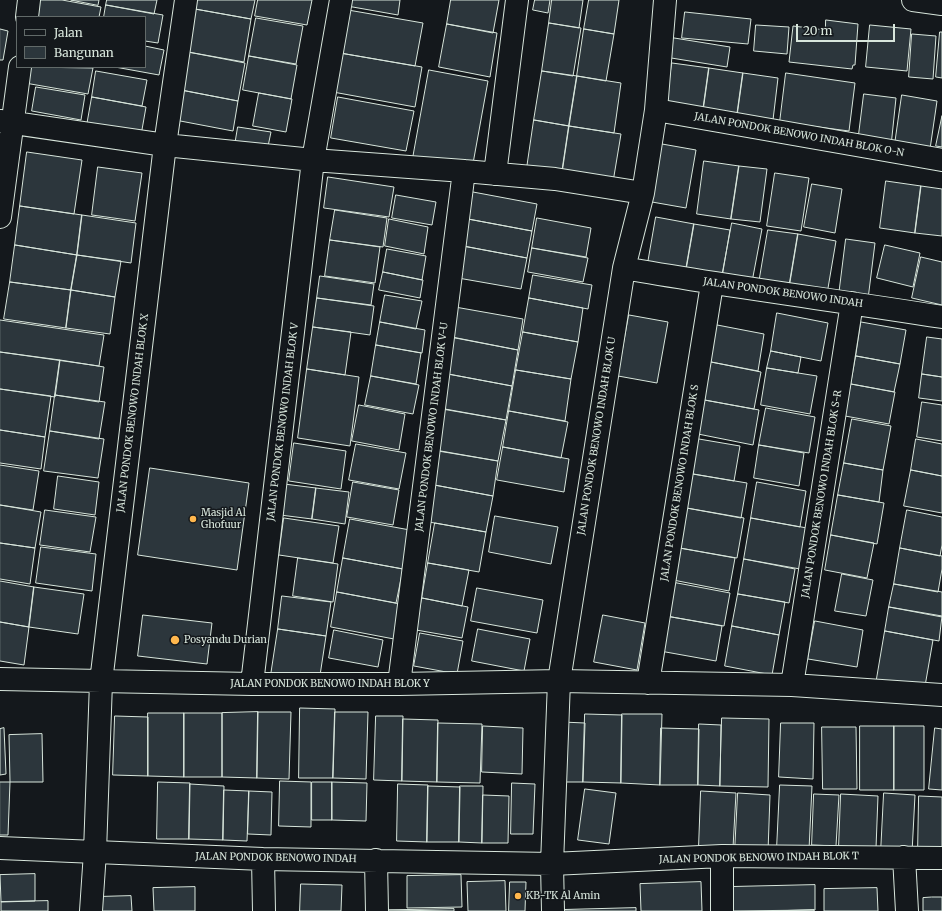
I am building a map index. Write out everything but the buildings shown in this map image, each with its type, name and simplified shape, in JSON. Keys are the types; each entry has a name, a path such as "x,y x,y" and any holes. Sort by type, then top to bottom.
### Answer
{"street":[{"path":"27,16 30,0"},
{"name":"JALAN PONDOK BENOWO INDAH BLOK X","path":"91,911 95,852 101,682 165,145 186,0"},
{"name":"JALAN PONDOK BENOWO INDAH BLOK V","path":"252,684 313,160 341,0"},
{"path":"495,174 517,0"},
{"path":"6,122 165,145 313,160 556,179 643,193 656,110 664,0"},
{"path":"913,0 942,4"},
{"path":"0,217 6,122 20,68"},
{"name":"JALAN PONDOK BENOWO INDAH BLOK O-N","path":"656,110 942,160"},
{"name":"JALAN PONDOK BENOWO INDAH BLOK V-U","path":"399,684 464,171"},
{"name":"JALAN PONDOK BENOWO INDAH BLOK U","path":"553,911 552,864 559,681 624,268 643,193"},
{"name":"JALAN PONDOK BENOWO INDAH","path":"624,268 712,284 942,317"},
{"name":"JALAN PONDOK BENOWO INDAH BLOK S","path":"648,683 712,284"},
{"name":"JALAN PONDOK BENOWO INDAH BLOK S-R","path":"792,686 852,303"},
{"name":"JALAN PONDOK BENOWO INDAH BLOK Y","path":"0,679 252,684 399,684 559,681"},
{"path":"559,681 792,686 942,695"},
{"name":"JALAN PONDOK BENOWO INDAH","path":"0,848 263,859 552,864"},
{"path":"722,856 722,911"},
{"name":"JALAN PONDOK BENOWO INDAH BLOK T","path":"552,864 722,856 942,858"},
{"path":"904,857 907,911"},
{"path":"263,859 264,911"},
{"path":"376,860 376,911"}],"place":[{"name":"Masjid Al Ghofuur","path":"193,519"},
{"name":"Posyandu Durian","path":"175,640"},
{"name":"KB-TK Al Amin","path":"518,896"}]}
